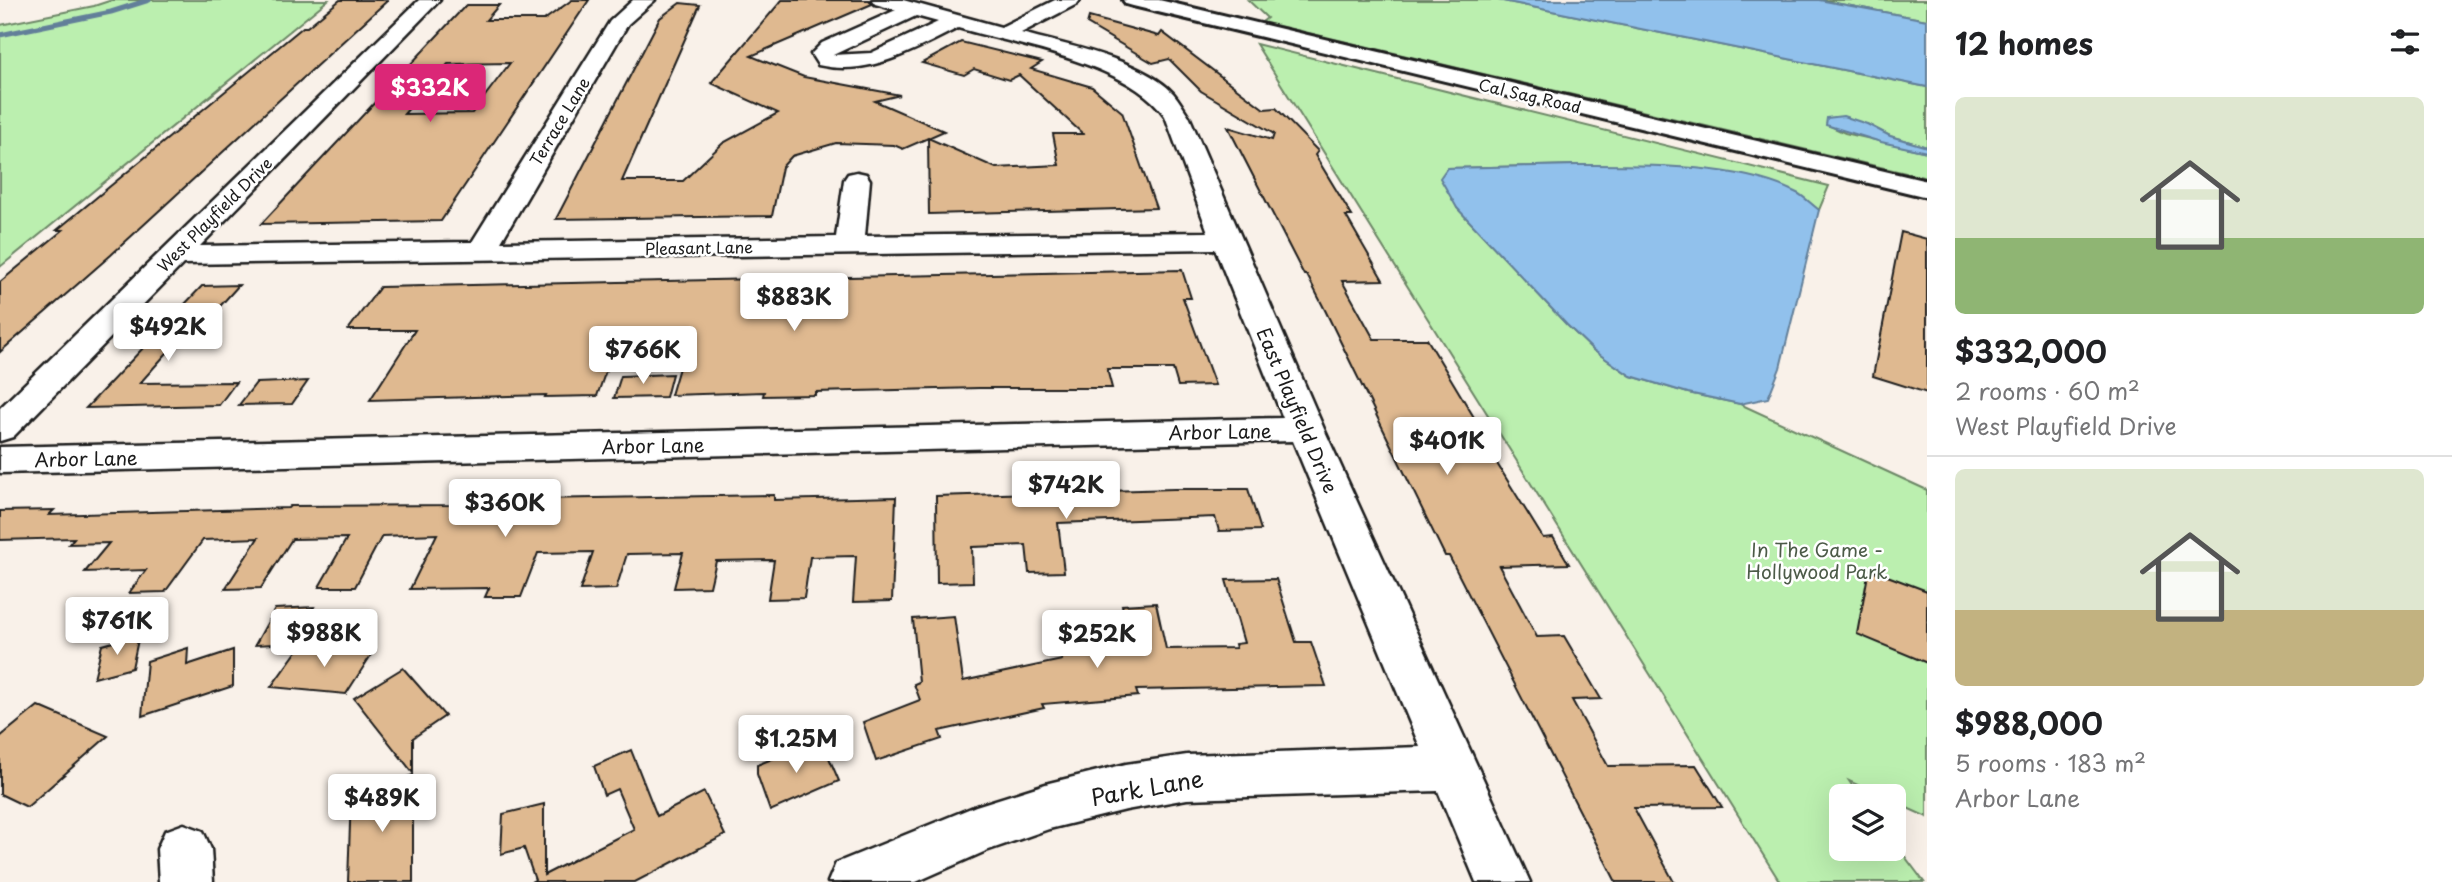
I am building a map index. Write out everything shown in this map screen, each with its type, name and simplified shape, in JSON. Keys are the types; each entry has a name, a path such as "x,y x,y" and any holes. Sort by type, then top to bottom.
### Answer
{"main road":[{"name":"Cal Sag Road","path":"1133,0 1927,189"}],"street":[{"name":"West Playfield Drive","path":"0,429 430,0"},
{"name":"Terrace Lane","path":"482,250 620,21 645,0"},
{"name":"East Playfield Drive","path":"882,0 1092,59 1139,79 1164,97 1177,116 1306,429 1503,882"},
{"path":"1003,34 1070,0"},
{"path":"915,9 829,47 822,54 826,60 838,63 873,60 956,21"},
{"path":"850,244 857,180"},
{"name":"Pleasant Lane","path":"172,256 1226,240"},
{"name":"Arbor Lane","path":"0,460 1306,429"},
{"name":"Park Lane","path":"855,882 912,855 976,830 1049,806 1126,787 1199,776 1455,768"}],"green space":[{"path":"112,0 328,0 0,267 0,25"},
{"path":"1248,0 1498,0 1927,87 1927,147 1890,136 1867,124 1826,124 1845,133 1927,152 1927,178 1262,22 1267,18"},
{"path":"1819,0 1927,0 1927,20"},
{"name":"In The Game - Hollywood Park","path":"1256,44 1829,186 1819,210 1798,194 1578,165 1448,168 1457,208 1567,325 1593,350 1631,376 1688,393 1740,404 1927,490 1927,817 1906,807 1906,784 1855,784 1849,781 1851,784 1829,784 1829,861 1906,861 1906,858 1924,882 1780,882"}],"water":[{"path":"1498,0 1819,0 1927,20 1927,87"},
{"path":"1843,116 1890,136 1927,147 1927,152 1881,142 1826,125 1827,118"},
{"path":"1578,165 1690,168 1747,176 1797,193 1819,210 1780,368 1768,398 1740,404 1688,393 1631,376 1593,350 1567,325 1457,208 1440,178 1447,168"}],"building":[{"path":"340,0 388,0 111,255 0,352 0,282 63,230 57,230 303,27 307,27"},
{"path":"572,0 589,0 441,221 261,224 466,5 499,5 486,20 544,20","holes":["510,63 472,113 404,114 448,64"]},
{"path":"782,0 869,0 872,4 751,56 804,77 900,95 875,101 944,131 903,149 894,145 836,143 792,156 782,167 772,216 556,219 660,18 680,3 700,5 622,181 683,181 723,143 778,113 711,83"},
{"path":"1089,17 1159,36 1162,32 1264,109 1276,108 1318,151 1315,155 1352,216 1346,216 1383,280 1342,281 1374,339 1427,339 1493,449 1488,449 1543,538 1553,537 1569,564 1499,566 1537,637 1564,636 1601,699 1572,700 1608,766 1696,765 1722,807 1634,808 1674,882 1616,882 1449,556 1445,556 1325,310 1307,275 1304,275 1228,127 1272,140 1274,134 1201,91 1169,59 1153,63 1087,24"},
{"path":"961,42 1042,62 1031,69 1092,87 1122,112 1156,208 929,214 928,138 996,168 1059,165 1053,134 1083,134 1019,75 1009,80 974,69 964,75 922,63"},
{"path":"1901,232 1927,239 1927,393 1873,376"},
{"path":"1182,270 1191,298 1183,298 1215,385 1178,386 1173,369 1107,369 1112,388 979,388 763,396 764,392 671,395 690,330 620,331 597,396 370,400 415,330 348,330 380,287"},
{"path":"239,285 212,315 200,316 140,383 236,382 219,405 86,408 202,286"},
{"path":"672,374 666,397 614,398 621,376"},
{"path":"308,381 292,404 239,405 256,383"},
{"path":"1248,489 1261,530 1219,531 1215,517 1058,523 1064,572 1029,573 1026,545 972,547 973,582 937,583 936,496"},
{"path":"774,495 774,500 896,497 892,601 853,602 856,556 810,557 804,598 768,599 774,560 716,561 710,587 674,588 683,553 627,554 616,589 580,590 593,552 538,553 521,597 485,597 489,588 410,589 437,534 382,536 355,587 319,587 347,538 292,539 261,588 225,589 258,538 203,540 165,592 129,593 146,570 85,572 109,543 69,544 74,538 0,540 0,511 54,510 49,515 290,506 456,505 536,499"},
{"path":"1869,569 1927,591 1927,663 1857,634"},
{"path":"1276,579 1296,642 1311,642 1326,686 1136,690 1138,696 1042,704 1044,708 939,731 942,739 876,761 863,722 920,700 914,684 919,682 913,619 954,616 963,681 1062,660 1060,649 1130,644 1122,605 1156,603 1166,649 1236,648 1235,644 1244,643 1226,580"},
{"path":"314,607 295,643 255,645 275,609"},
{"path":"139,635 132,668 94,678 102,645"},
{"path":"302,644 375,649 346,694 271,687"},
{"path":"188,648 187,665 233,650 233,686 142,716 147,661"},
{"path":"403,668 445,716 413,738 413,773 354,698"},
{"path":"38,706 108,736 27,807 0,794 0,737"},
{"path":"821,739 839,781 770,811 757,774 757,765"},
{"path":"631,750 657,816 704,792 725,835 635,882 531,882 535,880 524,848 501,854 503,814 544,804 544,875 634,829 617,789 604,795 594,766"},
{"path":"413,775 413,882 348,882 351,794"}],"waterway":[{"path":"0,35 111,12 149,0"}]}
